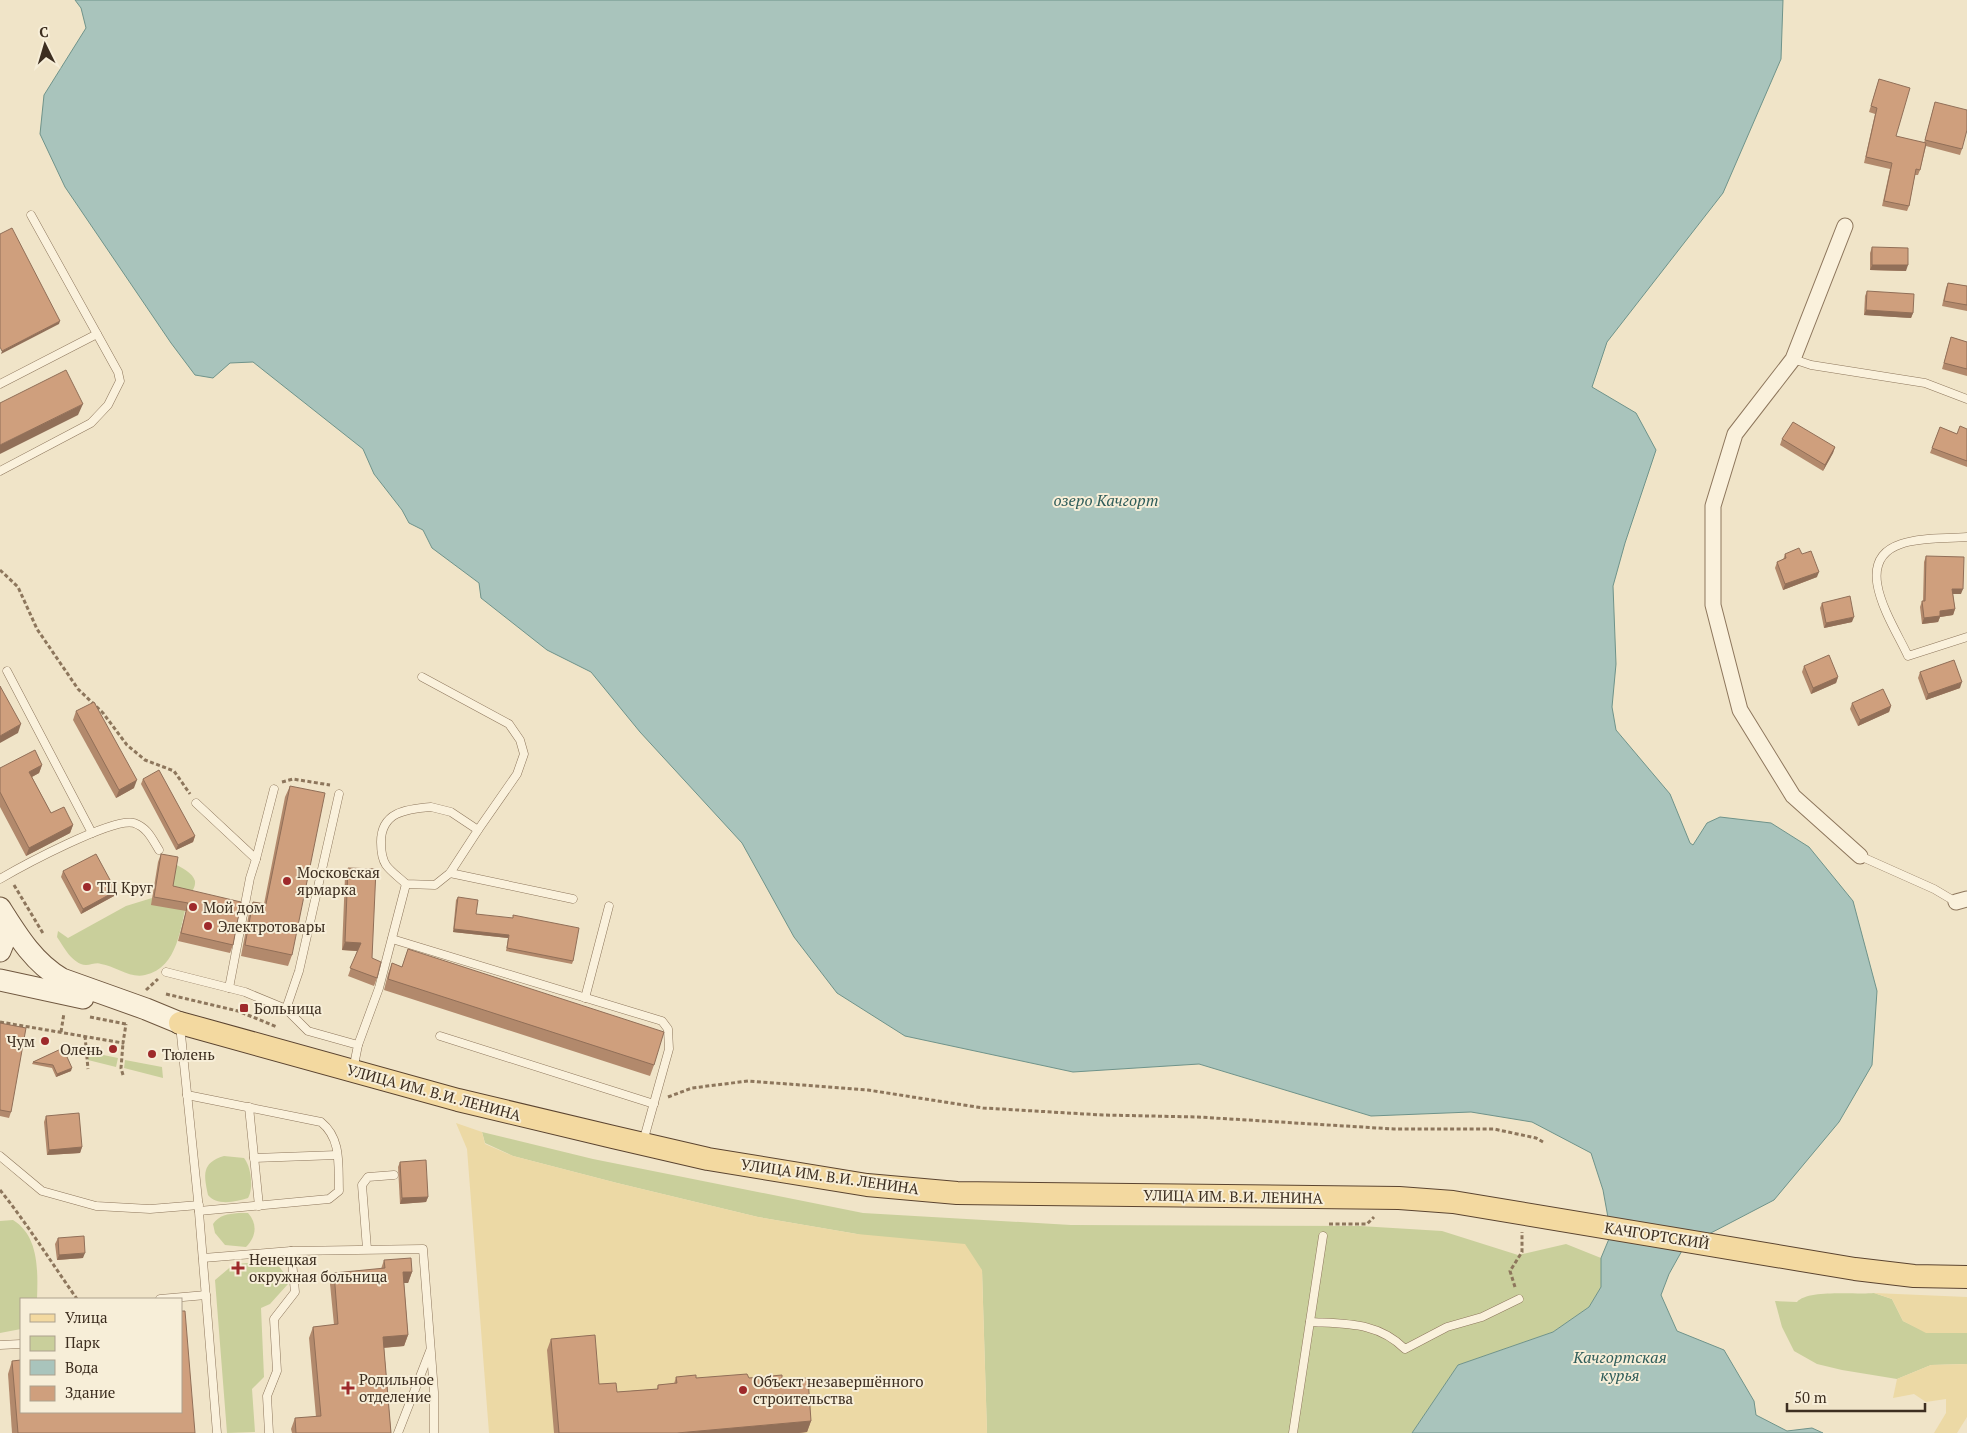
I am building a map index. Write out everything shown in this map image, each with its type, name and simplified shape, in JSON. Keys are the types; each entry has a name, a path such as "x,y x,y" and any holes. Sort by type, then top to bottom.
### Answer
{"main road":[{"path":"0,951 4,941 3,913"},
{"path":"3,913 34,957 50,972 62,979 180,1023"},
{"path":"0,980 71,1001 180,1023"},
{"name":"УЛИЦА ИМ. В.И. ЛЕНИНА","path":"180,1023 458,1100 708,1158 838,1180 958,1192 1399,1198 1453,1202 1524,1220"},
{"name":"КАЧГОРТСКИЙ","path":"1524,1220 1914,1276 1967,1277"}],"street":[{"path":"1845,226 1793,359 1735,434 1713,506 1713,605 1740,710 1794,796 1860,856"}],"lane":[{"path":"0,471 91,423 108,406 120,381 118,372 31,215"},
{"path":"0,384 97,334"},
{"path":"1793,359 1810,365 1925,383 1967,398"},
{"path":"1967,537 1903,543 1890,548 1881,557 1875,569 1877,589 1908,656 1967,637"},
{"path":"7,670 92,832"},
{"path":"422,677 509,724 520,740 524,754 517,774 450,873 436,886 406,884 386,865 381,850 381,834 385,822 393,814 406,809 431,807 452,812 478,830"},
{"path":"229,988 250,878 274,789"},
{"path":"286,1009 299,971 339,794"},
{"path":"196,803 256,859"},
{"path":"0,879 92,832 119,824 132,822 146,829 159,850"},
{"path":"1860,856 1962,901"},
{"path":"450,873 573,899"},
{"path":"352,1071 358,1045 379,988 406,884"},
{"path":"585,998 609,906"},
{"path":"392,939 662,1021 668,1029 669,1049 643,1144"},
{"path":"166,972 229,988 286,1009 308,1030 358,1045"},
{"path":"180,1023 199,1208 217,1433"},
{"path":"440,1036 654,1104"},
{"path":"0,1156 42,1191 96,1206 150,1209 259,1206 329,1199 339,1190 337,1144 331,1130 321,1122 187,1095"},
{"path":"249,1107 259,1206"},
{"path":"254,1158 337,1154"},
{"path":"367,1250 362,1185 368,1178 394,1175"},
{"path":"1293,1433 1323,1236"},
{"path":"203,1258 291,1250 423,1249 431,1350 434,1433"},
{"path":"269,1433 266,1396 277,1371 274,1319 295,1292 291,1250"},
{"path":"172,1298 206,1295"},
{"path":"1310,1322 1360,1325 1392,1337 1405,1349 1447,1327 1482,1317 1519,1299"},
{"path":"0,1346 20,1344"},
{"path":"398,1433 431,1350"}],"path":[{"path":"0,570 18,587 37,629 78,689 103,713 127,745 145,760 174,771 196,803"},
{"path":"274,789 283,782 293,780 331,785 339,794"},
{"path":"8,874 45,937"},
{"path":"137,987 155,992"},
{"path":"164,994 238,1011 262,1020 285,1032"},
{"path":"61,1032 71,1001"},
{"path":"0,1022 123,1043"},
{"path":"122,1076 120,1068 126,1024"},
{"path":"86,1036 88,1069"},
{"path":"654,1104 692,1088 748,1081 868,1090 983,1108 1103,1115 1198,1117 1394,1129 1494,1129 1536,1138 1543,1142"},
{"path":"0,1190 34,1233 38,1245 76,1298"},
{"path":"1323,1236 1328,1224 1367,1224 1377,1212"},
{"path":"1519,1299 1510,1271 1522,1252 1524,1220"}],"green space":[{"path":"175,864 190,873 194,878 195,884 188,899 176,944 165,964 156,971 140,976 99,963 81,964 69,954 57,937 58,931 68,938 126,906 152,898"},
{"path":"89,1052 118,1058 116,1067 88,1060"},
{"path":"125,1060 162,1067 163,1078 124,1068"},
{"path":"482,1132 593,1159 863,1213 1071,1225 1360,1226 1442,1231 1518,1255 1566,1244 1601,1258 1601,1287 1589,1307 1553,1332 1458,1365 1412,1433 987,1433 982,1270 857,1234 758,1217 513,1156 485,1143"},
{"path":"224,1156 244,1158 250,1172 251,1189 248,1198 232,1202 221,1202 208,1195 205,1176 208,1166 211,1162"},
{"path":"238,1213 248,1213 254,1226 254,1235 246,1247 225,1245 215,1233 213,1224 218,1219"},
{"path":"13,1220 28,1235 37,1266 37,1298 20,1298 20,1329 0,1333 0,1221"},
{"path":"264,1262 278,1265 287,1277 288,1284 270,1304 261,1308 264,1377 252,1389 255,1432 227,1433 215,1280 234,1264"},
{"path":"1833,1293 1874,1293 1892,1299 1903,1321 1926,1332 1967,1333 1967,1364 1931,1365 1897,1379 1817,1364 1794,1351 1782,1327 1775,1301 1797,1302 1811,1295"}],"sand":[{"path":"456,1123 482,1132 485,1144 513,1156 758,1217 857,1234 965,1244 982,1270 987,1433 489,1433 467,1149"},
{"path":"1874,1293 1967,1297 1967,1333 1926,1333 1903,1321 1892,1299"},
{"path":"1967,1364 1967,1417 1957,1433 1934,1433 1946,1413 1946,1399 1926,1402 1914,1394 1893,1398 1897,1379 1931,1365"}],"water":[{"name":"озеро Качгорт","path":"75,0 1783,0 1781,59 1723,193 1607,342 1592,387 1636,413 1656,450 1625,543 1613,586 1616,664 1612,707 1616,730 1670,794 1690,843 1693,845 1707,823 1720,817 1771,823 1809,847 1853,901 1877,991 1872,1065 1839,1122 1774,1200 1684,1247 1669,1274 1661,1295 1677,1331 1724,1350 1754,1401 1756,1415 1787,1431 1812,1428 1823,1433 1412,1433 1458,1365 1553,1332 1589,1307 1601,1287 1601,1258 1611,1234 1603,1190 1591,1153 1532,1122 1471,1112 1371,1116 1199,1064 1073,1072 905,1036 837,993 794,937 742,843 640,732 591,672 547,650 481,598 479,583 432,548 423,530 409,523 402,510 374,474 363,449 253,362 230,363 213,378 195,375 171,343 65,187 40,134 44,95 86,28 81,8"}],"building":[{"path":"1879,79 1910,88 1896,136 1926,143 1920,170 1916,169 1909,206 1884,201 1892,163 1866,157 1877,108 1871,106"},
{"path":"1935,102 1967,110 1967,130 1962,149 1925,140"},
{"path":"12,228 60,321 2,351 0,347 0,234"},
{"path":"1872,247 1908,248 1908,265 1872,265"},
{"path":"1948,283 1967,286 1967,305 1944,301"},
{"path":"1867,291 1914,294 1913,313 1866,310"},
{"path":"1951,337 1967,342 1967,369 1944,363"},
{"path":"66,370 83,404 0,445 0,403"},
{"path":"1793,422 1835,447 1825,465 1782,439"},
{"path":"1960,426 1967,429 1967,461 1932,448 1940,427 1957,434"},
{"path":"1799,548 1802,554 1811,551 1819,572 1785,584 1777,562 1786,558 1785,554"},
{"path":"1926,556 1964,557 1963,589 1952,589 1955,609 1940,611 1940,616 1924,618 1922,601 1925,601"},
{"path":"1850,596 1854,617 1826,623 1822,603"},
{"path":"1829,655 1838,677 1813,688 1804,666"},
{"path":"1954,660 1962,682 1928,694 1920,672"},
{"path":"0,686 21,724 0,736"},
{"path":"1883,689 1891,706 1860,720 1852,703"},
{"path":"94,702 137,780 119,790 76,711"},
{"path":"35,750 42,765 29,772 51,813 64,807 73,825 29,848 0,792 0,768"},
{"path":"159,770 195,836 178,845 143,779"},
{"path":"290,786 325,793 292,955 245,945 253,902 266,904"},
{"name":"ТЦ Круг","path":"96,854 116,891 83,909 63,871"},
{"path":"161,854 178,857 173,886 241,902 233,945 181,933 188,903 154,897"},
{"path":"348,868 376,869 372,958 381,962 377,978 350,968 361,943 345,942"},
{"path":"458,897 478,900 476,914 513,918 513,915 579,928 573,961 507,948 509,935 454,929"},
{"path":"408,949 664,1032 654,1065 388,979 392,963 402,967"},
{"path":"0,1023 26,1028 11,1112 0,1110"},
{"path":"63,1048 72,1068 57,1074 53,1065 33,1062"},
{"path":"79,1113 82,1147 49,1150 46,1116"},
{"path":"426,1160 428,1197 402,1198 400,1162"},
{"path":"84,1236 85,1253 59,1255 58,1238"},
{"name":"Родильное отделение","path":"411,1258 412,1272 403,1272 408,1335 383,1337 391,1433 296,1433 295,1418 321,1416 313,1327 338,1324 334,1273 385,1268 384,1260"},
{"path":"182,1311 185,1311 195,1433 18,1433 12,1361 20,1360 20,1413 182,1413"},
{"name":"Объект незавершённого строительства","path":"595,1335 599,1384 616,1383 617,1392 658,1389 658,1385 677,1383 676,1377 696,1375 696,1378 747,1374 749,1378 782,1375 782,1380 808,1378 811,1421 677,1433 559,1433 551,1339"}],"place":[{"name":"Московская ярмарка","path":"287,881"},
{"name":"ТЦ Круг","path":"87,887"},
{"name":"Мой дом","path":"193,907"},
{"name":"Электротовары","path":"208,926"},
{"name":"Больница","path":"244,1008"},
{"name":"Чум","path":"45,1041"},
{"name":"Олень","path":"113,1049"},
{"name":"Тюлень","path":"152,1054"},
{"name":"Ненецкая окружная больница","path":"238,1268"},
{"name":"Родильное отделение","path":"348,1388"},
{"name":"Объект незавершённого строительства","path":"743,1390"}],"water label":[{"name":"Качгортская курья","path":"1620,1366"}]}
